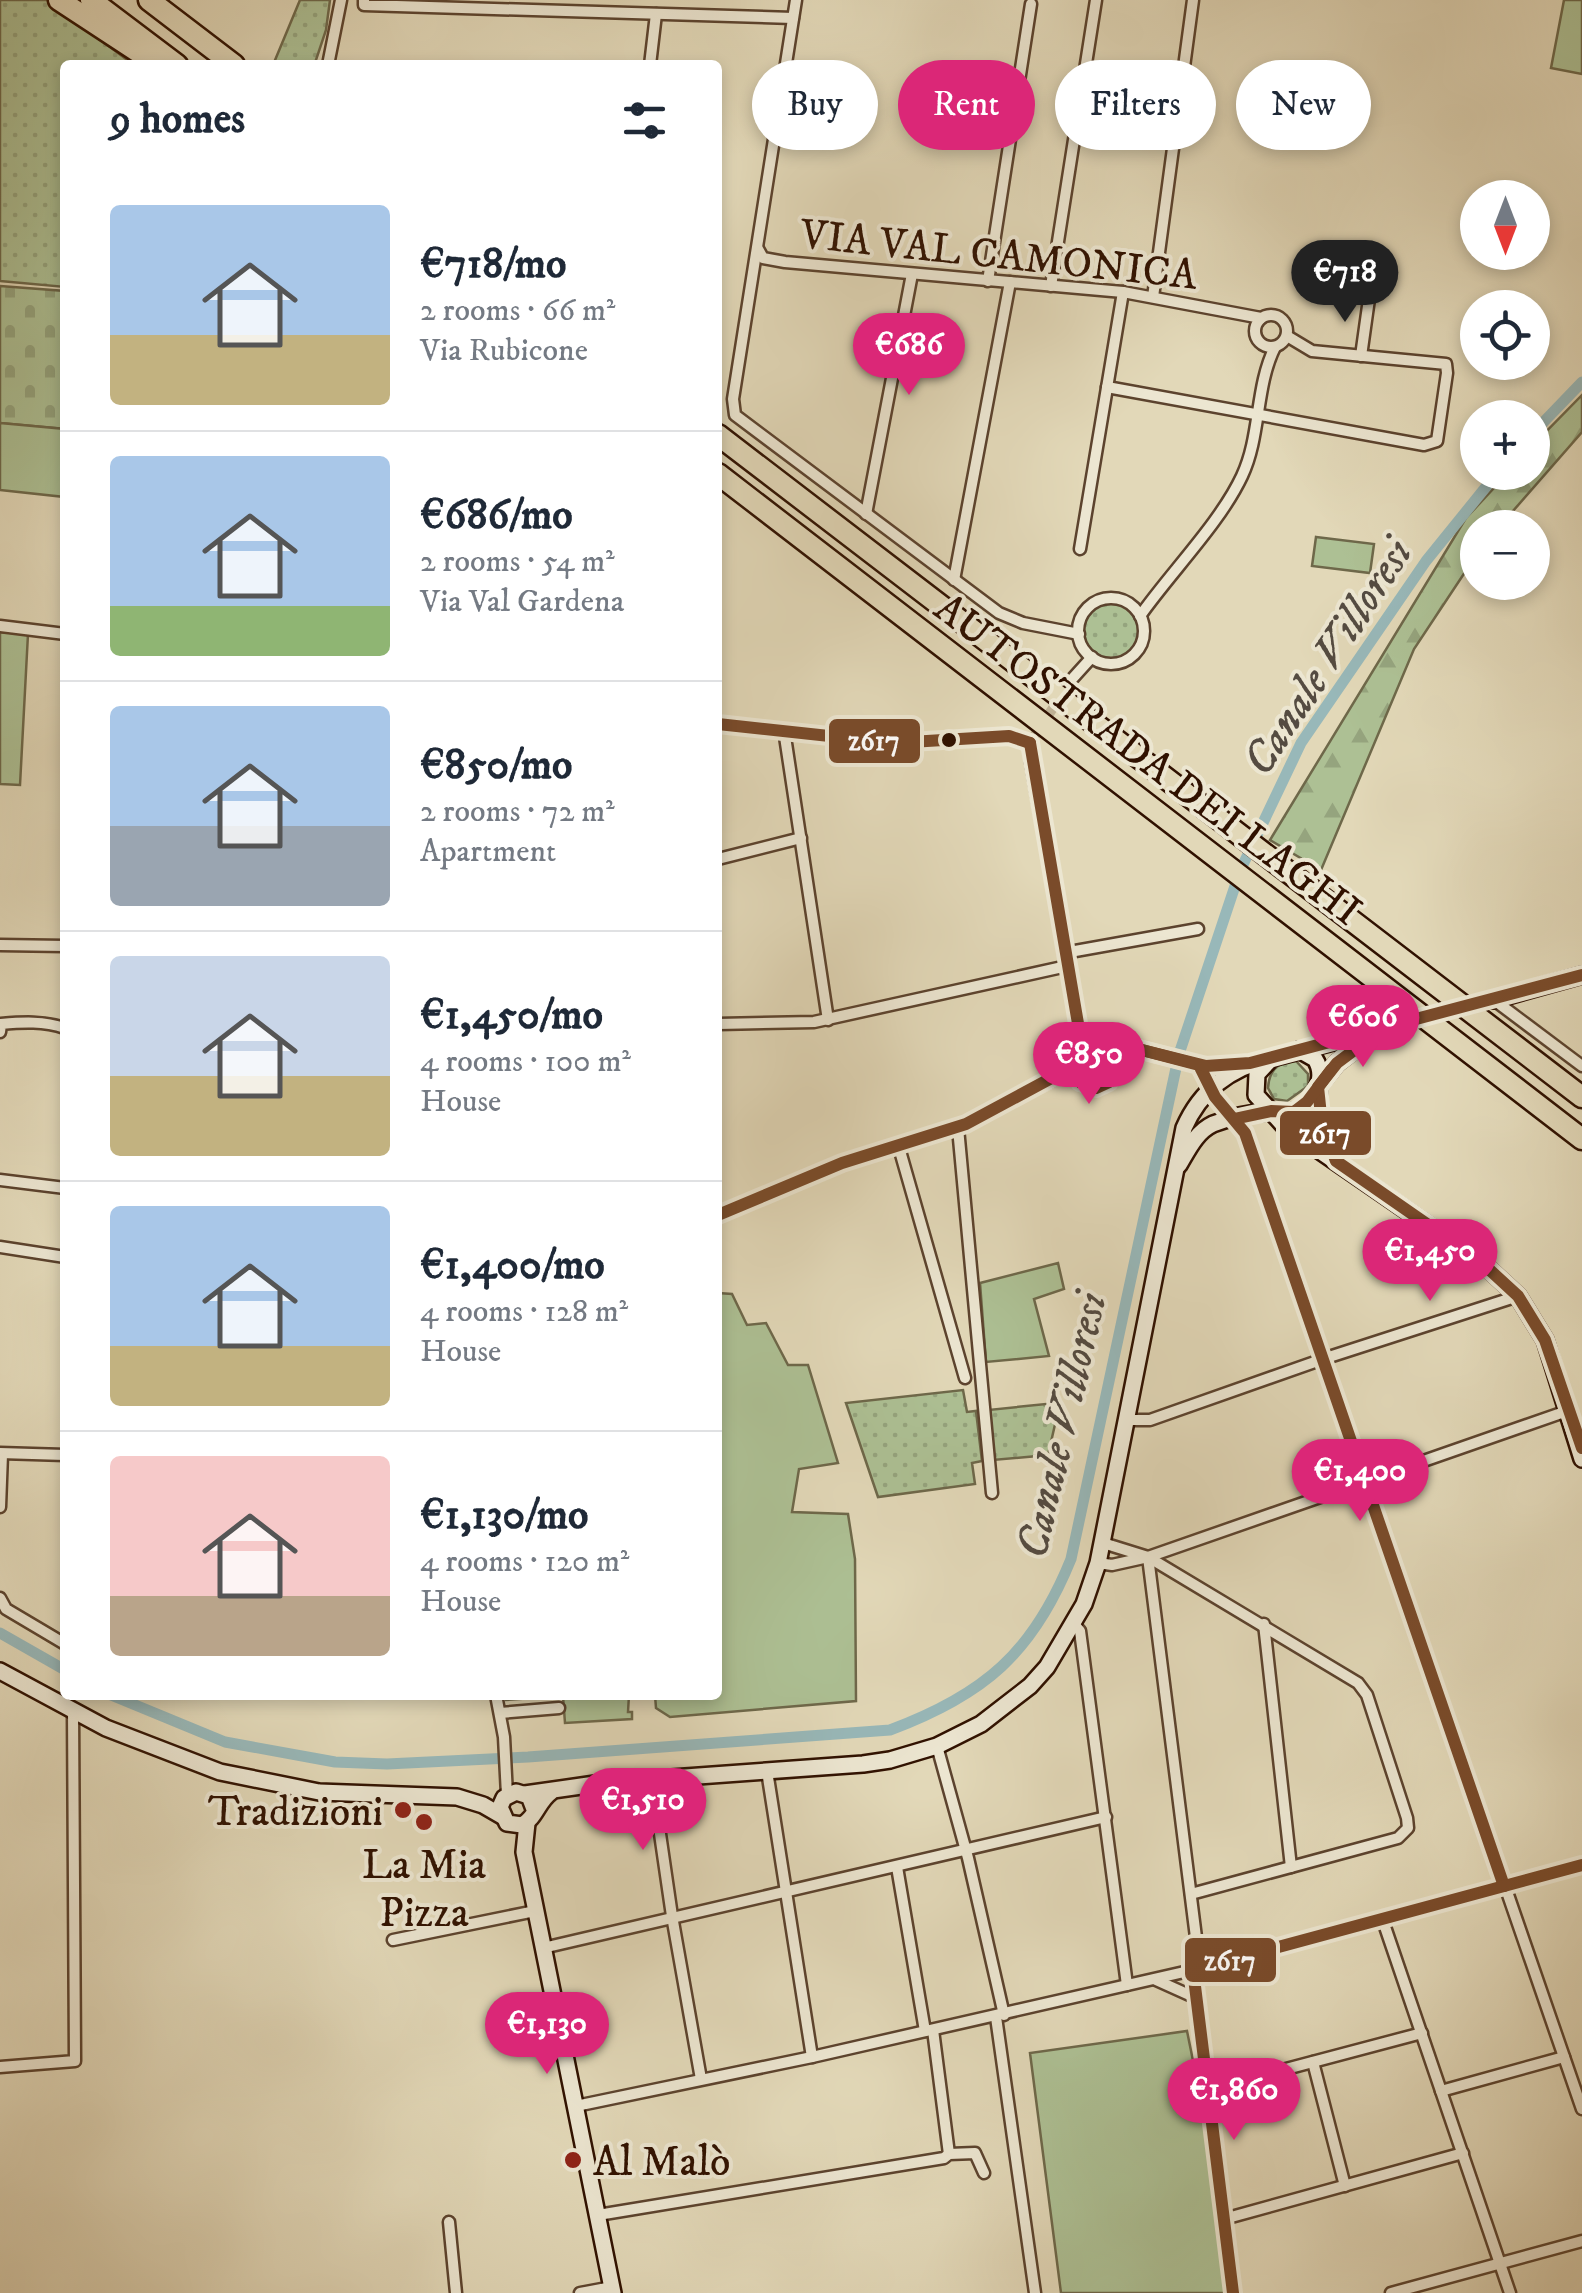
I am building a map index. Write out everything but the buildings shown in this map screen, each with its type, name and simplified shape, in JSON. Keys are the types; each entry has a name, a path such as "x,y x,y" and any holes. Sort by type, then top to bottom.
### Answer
{"highway":[{"path":"59,0 150,60"},
{"path":"91,0 170,60"},
{"path":"149,0 227,60"},
{"name":"AUTOSTRADA DEI LAGHI","path":"722,438 1582,1097"},
{"name":"AUTOSTRADA DEI LAGHI","path":"722,477 1582,1139"}],"street":[{"path":"329,60 341,0"},
{"path":"796,0 734,414 1000,614 1023,623 1079,634"},
{"path":"1051,286 1096,0"},
{"path":"1153,297 1193,0"},
{"path":"364,2 599,6 656,14 793,18"},
{"path":"988,281 1032,4"},
{"path":"651,60 656,14"},
{"name":"VIA VAL CAMONICA","path":"758,248 760,256 769,260 1123,292 1239,315 1258,323"},
{"path":"866,514 912,274"},
{"path":"954,580 1010,282"},
{"path":"1080,548 1123,292"},
{"path":"1361,356 1369,300"},
{"path":"1107,388 1256,417 1424,445 1437,442 1446,364 1312,351 1301,346 1277,344 1258,341 1258,323 1270,315 1287,326 1277,344 1266,367 1256,417 1246,465 1239,483 1153,598 1137,611"},
{"path":"1118,599 1137,611 1144,635 1136,652 1120,663 1100,662 1085,651 1079,634 1082,617 1101,600 1118,599"},
{"path":"0,626 60,633"},
{"path":"1073,678 1092,657"},
{"path":"722,724 894,743 1009,736 1031,742 1081,1041 1076,1072 1080,1082"},
{"path":"784,730 828,1020"},
{"path":"722,858 801,838"},
{"path":"1064,953 1198,929"},
{"path":"0,945 60,946"},
{"path":"722,1024 828,1020 1067,966"},
{"path":"1494,1000 1582,976"},
{"path":"1494,1000 1582,1066"},
{"path":"0,1032 1,1024 39,1022 60,1027"},
{"path":"722,1213 842,1163 958,1128 1052,1080 1092,1050 1143,1050 1200,1065 1250,1063 1404,1024"},
{"path":"1175,1171 1201,1132 1271,1111 1294,1112 1348,1054 1382,1030"},
{"path":"1052,1080 1101,1087 1111,1078 1114,1067 1143,1050"},
{"path":"1294,1050 1307,1052 1321,1069 1320,1128 1336,1161"},
{"path":"1105,1053 1114,1067"},
{"path":"1272,1058 1261,1068 1255,1087 1259,1101 1285,1127 1450,1242 1518,1296 1556,1377 1582,1459"},
{"path":"513,1808 516,1792 890,1760 938,1746 981,1724 1030,1686 1074,1624 1104,1543 1184,1128 1211,1088 1250,1063"},
{"path":"1200,1065 1211,1088 1242,1129 1251,1150 1582,2109"},
{"path":"958,1128 992,1493"},
{"path":"898,1144 965,1378"},
{"path":"0,1180 60,1187"},
{"path":"0,1246 60,1255"},
{"path":"1127,1420 1150,1420 1518,1296"},
{"path":"1098,1563 1112,1565 1148,1556 1366,1479 1569,1417"},
{"path":"1569,1417 1582,1448"},
{"path":"0,1507 1,1454 60,1455"},
{"path":"1104,1543 1148,1556 1346,1673 1368,1696 1408,1822 1398,1838 1191,1894"},
{"path":"1148,1556 1191,1894 1196,1998 1232,2293"},
{"path":"3,1603 60,1641"},
{"path":"1074,1624 1080,1631 1127,1985"},
{"path":"1264,1624 1291,1866"},
{"path":"0,1671 72,1710 168,1754 238,1777 318,1792 440,1796 513,1808 551,1792"},
{"path":"497,1700 513,1808 612,2290 580,2293"},
{"path":"500,1714 558,1708"},
{"path":"0,2068 75,2061 72,1710"},
{"path":"938,1746 966,1851 1000,2016 1035,2293"},
{"path":"768,1771 812,2057"},
{"path":"652,1779 700,2079"},
{"path":"544,1948 1106,1817"},
{"path":"576,2106 1197,1970 1582,1864"},
{"path":"897,1868 949,2154"},
{"path":"393,1940 536,1912"},
{"path":"1382,1918 1510,2293"},
{"path":"1155,1979 1196,1998"},
{"path":"1207,2090 1422,2033"},
{"path":"1441,2091 1564,2057"},
{"path":"1312,2062 1346,2186"},
{"path":"598,2215 944,2158 949,2154 976,2152 984,2173"},
{"path":"1224,2219 1462,2154"},
{"path":"449,2222 456,2293"},
{"path":"1391,2293 1582,2241"}],"green space":[{"path":"0,0 47,0 127,60 60,60 60,287 0,281"},
{"path":"300,0 330,0 316,60 275,60"},
{"path":"1564,0 1582,0 1582,74 1551,68"},
{"path":"0,286 60,291 60,429 0,423"},
{"path":"1582,395 1582,432 1550,469 1550,428"},
{"path":"0,423 60,429 60,496 0,490"},
{"path":"1492,490 1531,490 1514,510 1473,510"},
{"path":"1460,528 1460,580 1414,649 1321,870 1270,840"},
{"path":"1316,537 1374,544 1370,573 1312,566"},
{"path":"1111,603 1131,611 1139,631 1131,651 1111,659 1091,651 1083,631 1091,611"},
{"path":"0,632 28,634 20,785 0,784"},
{"path":"1296,1061 1308,1074 1308,1086 1287,1101 1274,1099 1268,1088 1270,1077 1279,1065"},
{"path":"1058,1263 1064,1289 1034,1299 1049,1356 986,1362 980,1283"},
{"path":"722,1293 732,1294 747,1325 766,1323 788,1365 808,1365 838,1463 799,1469 792,1512 848,1514 855,1559 856,1701 670,1717 656,1708 655,1700 722,1700"},
{"path":"963,1390 967,1412 976,1411 982,1461 972,1463 975,1484 878,1497 846,1403"},
{"path":"1056,1403 1059,1407 1048,1455 993,1460 988,1410"},
{"path":"563,1700 629,1700 628,1712 632,1712 632,1719 565,1723"},
{"path":"1187,2031 1240,2293 1061,2293 1030,2053"}],"waterway":[{"name":"Canale Villoresi","path":"1550,415 1582,382"},
{"name":"Canale Villoresi","path":"123,1700 225,1742 335,1762 387,1764 890,1730 953,1702 1002,1667 1040,1620 1071,1559 1179,1054 1240,871 1301,743 1426,561 1483,490"},
{"name":"Canale Villoresi","path":"0,1633 60,1667"}],"tunnel":[{"path":"1031,741 1073,678"},
{"path":"1420,1019 1494,1000"}],"transit line":[{"name":"z617","path":"722,724 894,743 1009,736 1030,743"},
{"name":"z617","path":"1030,743 1081,1041 1075,1068 1080,1082"},
{"name":"z617","path":"1138,1049 1206,1066 1250,1063 1582,975"},
{"name":"z617","path":"1373,1036 1337,1063 1318,1087 1322,1125 1336,1161 1480,1261 1518,1296 1545,1340 1582,1448"},
{"name":"z617","path":"722,1213 842,1163 966,1124 1070,1068 1079,1058 1080,1039"},
{"name":"z617","path":"1137,1049 1117,1062 1109,1082 1096,1088 1080,1082 1076,1073 1078,1061 1088,1051 1137,1049"},
{"name":"z617","path":"1138,1049 1199,1065 1215,1097 1245,1133 1504,1886"},
{"name":"z617","path":"1234,1119 1271,1111 1294,1112 1307,1102 1331,1070"},
{"name":"z617","path":"1233,2293 1193,1970 1582,1865"}],"place":[{"name":"Tradizioni","path":"403,1810"},
{"name":"La Mia Pizza","path":"424,1822"},
{"name":"Al Malò","path":"573,2160"}]}
